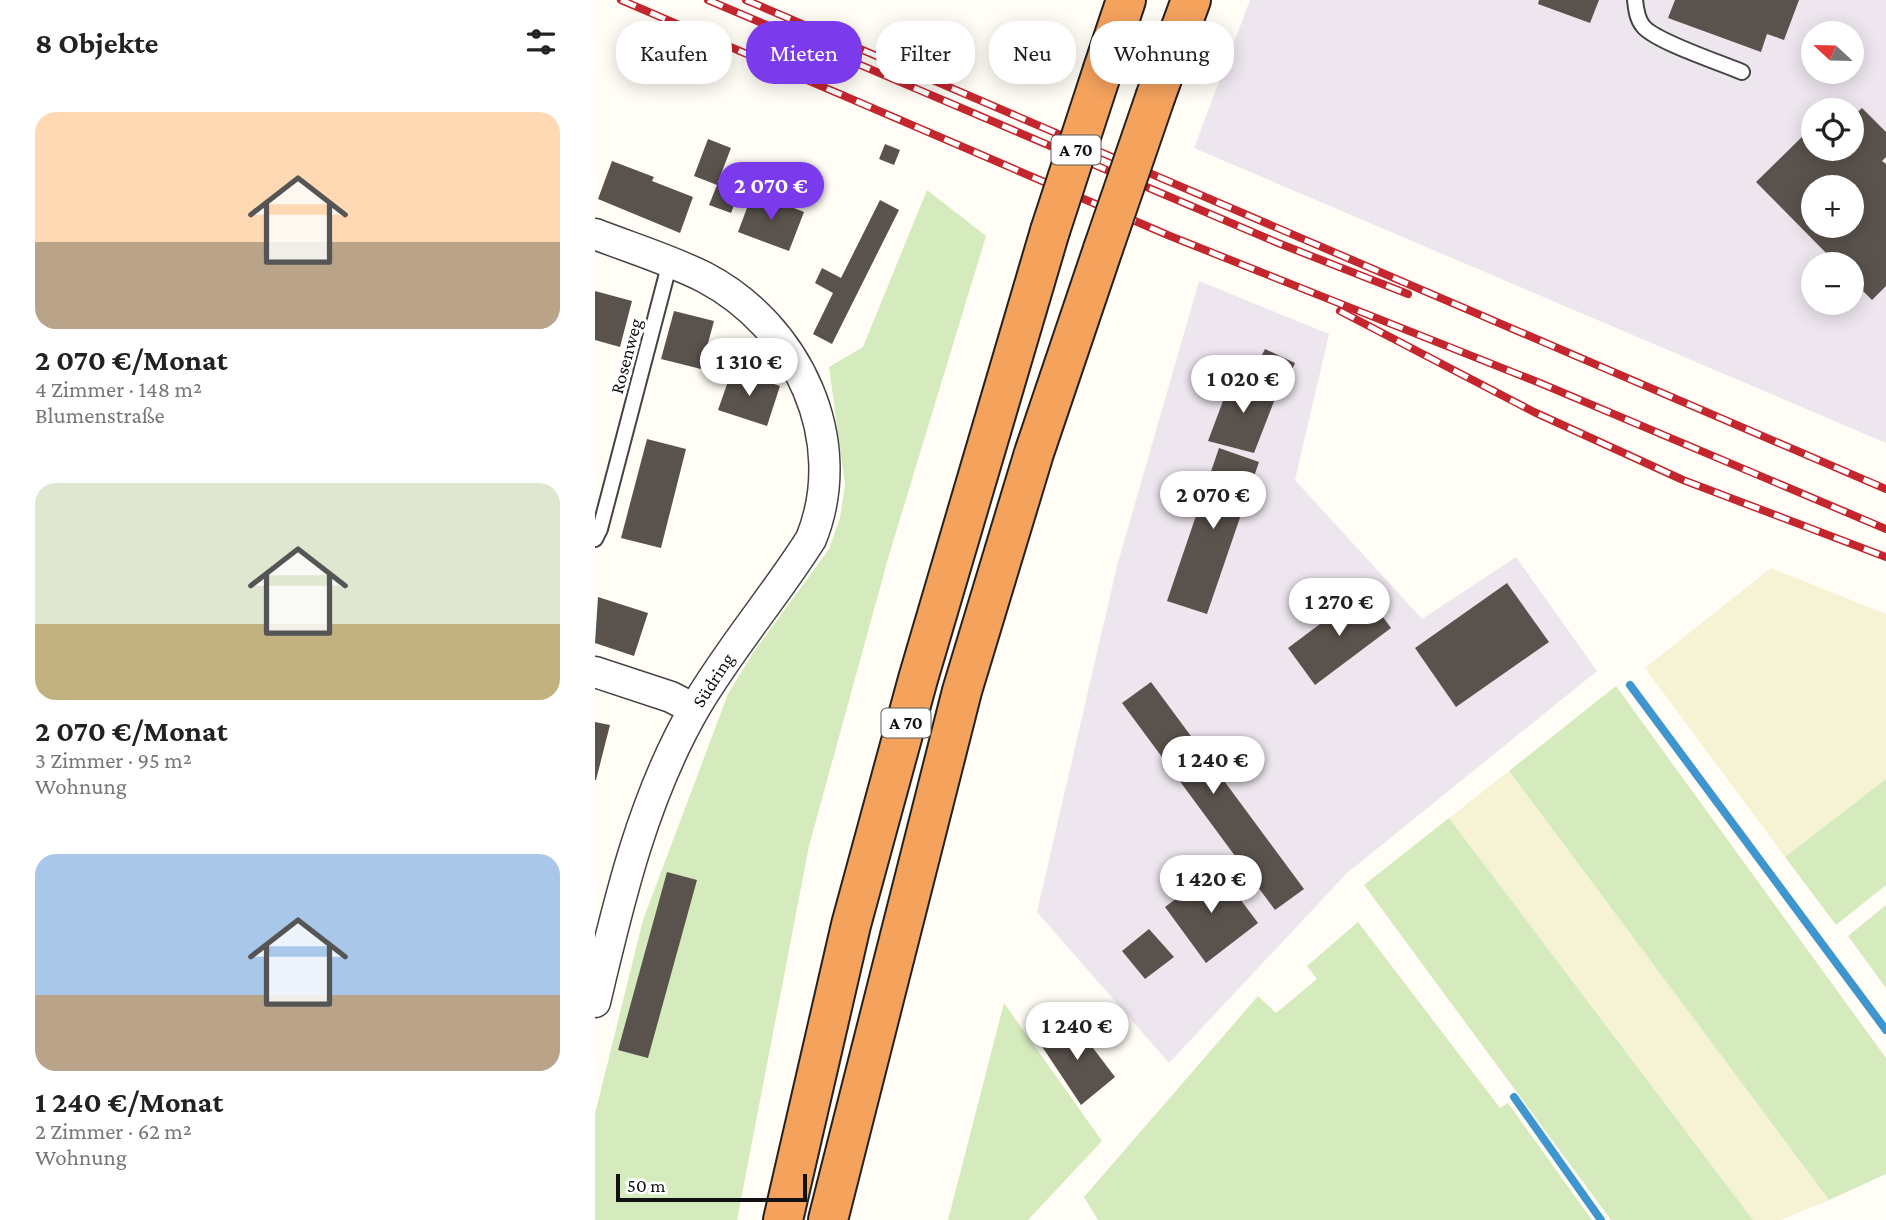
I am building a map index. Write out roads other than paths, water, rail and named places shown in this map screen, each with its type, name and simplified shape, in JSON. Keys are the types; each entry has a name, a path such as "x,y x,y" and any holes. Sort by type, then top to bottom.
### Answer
{"highway":[{"name":"A 70","path":"783,1220 855,912 929,640 1050,232 1126,0"},
{"name":"A 70","path":"828,1220 962,691 1034,453 1191,0"}],"street":[{"name":"Südring","path":"595,234 705,278 738,299 771,332 801,372 819,422 827,467 820,516 811,539 694,709 651,799 606,905 595,1002"},
{"path":"595,672 671,697 694,709"}],"lane":[{"path":"1635,0 1637,15 1644,28 1669,42 1742,72"},
{"name":"Rosenweg","path":"595,539 600,529 670,262"}],"waterway":[{"path":"1630,685 1886,1030"},
{"path":"1514,1097 1601,1220"}],"railway":[{"path":"621,0 1170,236 1540,383 1886,529"},
{"path":"708,0 1278,243 1408,294"},
{"path":"746,0 1886,489"},
{"path":"1340,311 1534,412 1683,480 1886,557"}]}
